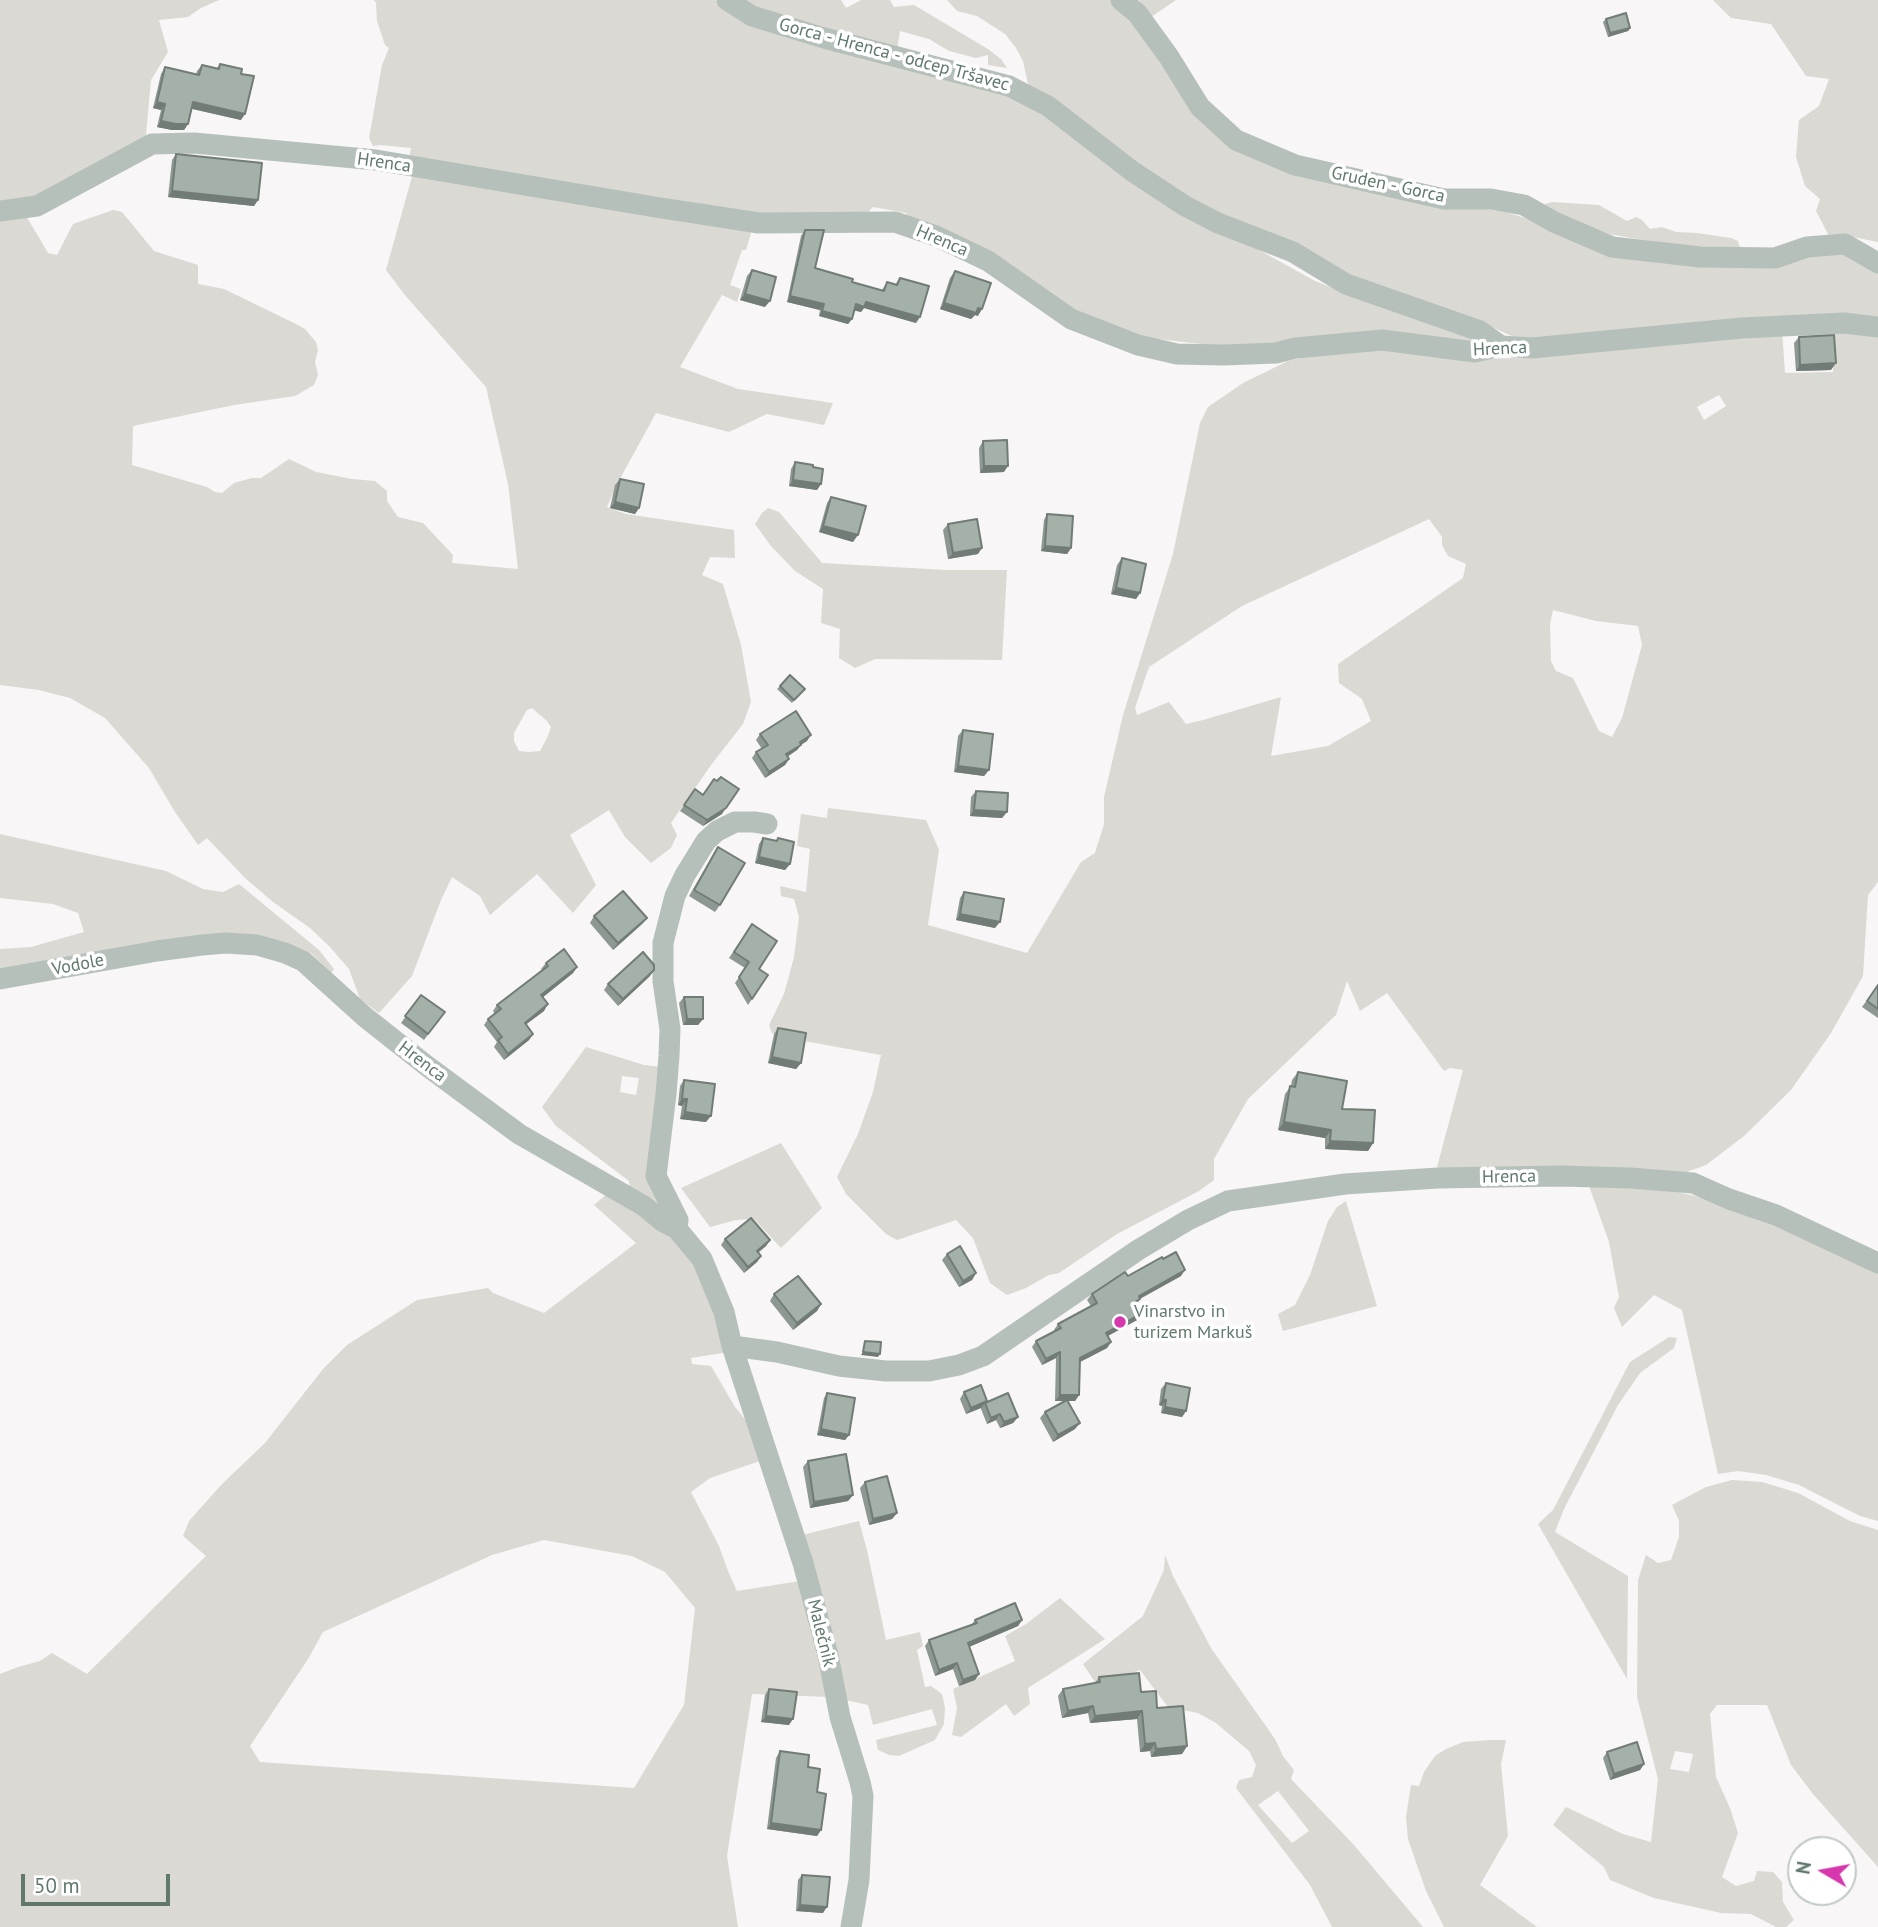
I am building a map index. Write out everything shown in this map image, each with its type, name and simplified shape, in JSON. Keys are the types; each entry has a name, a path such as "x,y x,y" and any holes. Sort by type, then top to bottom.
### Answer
{"street":[{"name":"Gorca - Hrenca - odcep Tršavec","path":"727,0 752,16 1009,86 1048,106 1132,171 1207,218 1293,252 1346,284 1480,331 1502,346"},
{"name":"Gruden - Gorca","path":"1121,0 1137,13 1200,107 1236,140 1295,165 1444,199 1491,199 1524,205 1553,222 1612,247 1700,257 1775,258 1807,247 1845,244 1876,258"},
{"name":"Hrenca","path":"0,211 37,206 152,144 194,143 376,160 759,223 895,222 936,236 988,261 1071,319 1138,345 1177,354 1276,353 1295,348 1382,340 1475,352 1502,346 1532,348 1742,328 1844,323 1878,327"},
{"name":"Hrenca","path":"677,1229 678,1220 656,1176 666,1094 670,1029 663,981 663,943 675,896 706,841 735,822 767,824"},
{"name":"Hrenca","path":"157,951 226,943 257,945 303,961 365,1017 427,1066 519,1134 644,1206 677,1229 702,1259"},
{"name":"Vodole","path":"0,979 157,951"},
{"name":"Hrenca","path":"732,1346 777,1352 839,1366 886,1371 929,1371 959,1365 984,1356 1138,1250 1188,1220 1228,1201 1345,1184 1438,1178 1562,1176 1693,1183 1776,1215 1878,1263"},
{"name":"Malečnik","path":"702,1259 724,1312 732,1346 803,1563 828,1654 840,1717 860,1782 863,1796 859,1880 851,1927"}],"shaded area":[{"path":"0,0 219,0 188,17 159,20 168,52 151,80 145,146 19,203 0,205"},
{"path":"374,0 715,0 740,16 1011,91 1178,205 1315,281 1474,335 1471,341 1219,346 1149,338 1071,309 908,217 906,213 873,207 864,216 780,216 409,159 411,148 373,146 369,138 382,65 389,48 385,45 377,21"},
{"path":"738,0 841,0 846,8 861,0 890,0 894,7 914,5 988,49 1001,59 1007,68 988,65 988,55 976,58 949,51 929,39 900,31 897,51 791,25"},
{"path":"947,0 1115,0 1225,136 1480,208 1506,212 1618,254 1828,249 1878,259 1878,323 1542,341 1516,338 1483,323 1403,299 1183,197 1036,91 1028,84 1023,61 1005,34 977,16 957,11"},
{"path":"1139,0 1176,0 1151,17"},
{"path":"1713,0 1878,0 1878,242 1848,236 1829,236 1816,211 1820,199 1805,186 1796,157 1799,120 1819,106 1829,79 1806,76 1771,24 1731,18"},
{"path":"413,173 747,227 751,233 730,285 741,289 737,302 722,295 680,367 738,389 833,403 824,425 767,414 729,432 656,413 607,507 626,514 734,530 735,558 710,557 702,575 723,584 741,645 751,702 743,724 671,823 677,835 671,848 651,863 625,837 609,810 570,835 596,885 573,913 537,874 490,915 480,896 452,877 412,976 379,1013 360,999 349,969 310,928 245,878 207,838 198,845 149,768 105,718 70,698 39,690 0,685 0,217 25,214 48,253 57,255 73,224 113,210 122,212 154,251 198,265 198,284 224,289 296,324 305,329 316,342 318,350 315,362 318,375 314,385 295,396 234,405 133,426 132,465 222,493 234,483 261,478 289,459 316,472 375,481 387,491 387,501 398,517 423,523 453,555 452,563 518,569 508,484 486,387 386,270","holes":["532,708 551,727 540,751 519,751 514,741 514,733 527,710"]},
{"path":"1552,202 1599,205 1627,221 1636,217 1650,229 1662,227 1676,232 1731,238 1738,241 1741,251 1677,246 1609,234 1545,208 1545,204"},
{"path":"1782,330 1785,373 1833,372 1833,331 1878,333 1878,882 1868,895 1863,976 1831,1033 1791,1090 1744,1136 1706,1165 1684,1173 1450,1172 1437,1167 1463,1070 1450,1068 1444,1071 1387,993 1360,1011 1347,981 1336,1015 1248,1099 1214,1159 1214,1180 1199,1191 1117,1234 1059,1273 1007,1295 990,1283 973,1238 956,1220 897,1240 886,1234 846,1194 837,1177 858,1134 873,1092 881,1055 777,1036 772,1033 769,1025 784,994 794,957 799,917 794,899 781,896 780,886 806,892 810,849 797,846 801,814 827,818 828,808 926,820 939,850 928,925 1027,953 1081,862 1095,853 1104,824 1104,797 1123,715 1173,554 1200,423 1208,407 1243,383 1288,361 1316,354 1360,348 1487,359 1541,357","holes":["1719,395 1726,406 1704,420 1697,407","1429,519 1442,537 1442,545 1448,556 1466,564 1463,578 1338,664 1339,683 1362,699 1371,721 1328,746 1271,756 1281,697 1186,724 1169,702 1137,715 1135,708 1149,667 1242,606","1553,610 1596,621 1638,626 1642,645 1622,718 1612,737 1599,731 1573,678 1556,671 1551,661 1550,624"]},
{"path":"768,508 779,512 822,563 946,570 1007,570 1002,660 875,659 855,668 839,658 840,629 821,623 823,589 795,571 755,524"},
{"path":"0,834 166,871 203,889 223,892 239,884 319,950 334,969 331,973 311,953 286,943 0,971 0,949 31,947 84,932 78,913 53,904 0,898"},
{"path":"586,1047 644,1065 663,1067 650,1177 672,1215 630,1191 629,1181 556,1126 542,1107","holes":["622,1076 639,1078 636,1095 620,1092"]},
{"path":"781,1143 822,1208 781,1248 754,1219 736,1220 710,1227 681,1188"},
{"path":"1588,1183 1673,1191 1708,1199 1749,1213 1878,1271 1878,1521 1860,1516 1799,1485 1766,1475 1738,1471 1718,1474 1682,1310 1654,1295 1622,1327 1614,1308 1619,1297 1609,1242"},
{"path":"608,1193 672,1235 690,1254 729,1352 691,1358 692,1364 711,1366 735,1407 748,1423 763,1460 710,1478 691,1492 719,1546 737,1591 800,1581 830,1697 752,1694 727,1856 738,1927 0,1927 0,1674 40,1661 52,1653 87,1674 206,1556 183,1536 189,1521 222,1484 265,1443 323,1369 347,1345 417,1300 488,1288 493,1293 544,1313 636,1243 594,1205","holes":["544,1540 632,1556 665,1572 695,1608 684,1705 634,1788 260,1762 250,1746 323,1632 492,1555"]},
{"path":"1346,1201 1377,1306 1283,1331 1278,1314 1295,1305 1310,1275 1328,1221 1337,1207"},
{"path":"1669,1337 1677,1338 1674,1348 1640,1373 1618,1405 1564,1509 1555,1532 1628,1576 1627,1679 1538,1524 1553,1510 1630,1362"},
{"path":"1732,1480 1762,1482 1798,1493 1850,1521 1878,1530 1878,1867 1857,1843 1857,1836 1850,1836 1791,1765 1767,1705 1717,1705 1710,1714 1716,1777 1738,1833 1722,1877 1736,1886 1754,1881 1757,1871 1773,1872 1782,1882 1783,1902 1794,1920 1786,1927 1776,1927 1751,1914 1721,1913 1654,1898 1610,1880 1604,1867 1553,1825 1566,1807 1623,1834 1651,1842 1658,1779 1637,1697 1638,1580 1646,1555 1658,1563 1671,1560 1679,1537 1679,1521 1672,1505 1706,1487","holes":["1675,1751 1693,1754 1689,1772 1670,1769"]},
{"path":"859,1521 886,1640 920,1632 923,1646 917,1650 925,1687 931,1686 942,1694 945,1708 944,1724 935,1740 899,1756 878,1750 876,1740 937,1725 932,1709 873,1725 868,1705 842,1699 802,1535"},
{"path":"1165,1555 1173,1576 1211,1648 1294,1770 1291,1779 1354,1845 1423,1927 1332,1927 1310,1885 1236,1788 1239,1780 1252,1777 1256,1765 1249,1751 1216,1723 1198,1713 1168,1707 1140,1670 1097,1685 1083,1664 1143,1616 1164,1570","holes":["1278,1791 1309,1831 1292,1843 1258,1805"]},
{"path":"1060,1598 1105,1639 1028,1688 1030,1704 1014,1716 1006,1704 961,1737 952,1735 957,1708 953,1689 1015,1661 1005,1636"},
{"path":"1506,1740 1501,1764 1508,1836 1480,1885 1537,1927 1444,1927 1426,1891 1408,1839 1406,1817 1411,1785 1419,1786 1424,1772 1435,1756 1446,1749 1463,1742"}],"building":[{"path":"1626,13 1630,28 1610,33 1606,19"},
{"path":"220,64 242,69 241,74 254,76 245,114 193,102 188,124 161,121 165,104 157,102 165,67 199,75 202,65 219,69"},
{"path":"176,154 262,163 258,200 172,191"},
{"path":"805,230 824,230 815,268 884,291 887,282 897,285 900,278 929,286 920,317 866,302 864,307 856,304 852,319 822,311 824,304 790,296"},
{"path":"752,270 776,277 770,301 745,294"},
{"path":"955,271 991,283 982,309 978,308 976,313 944,303"},
{"path":"1834,335 1836,363 1800,365 1799,337"},
{"path":"1007,440 1008,466 984,466 983,441"},
{"path":"795,462 823,469 821,484 793,480"},
{"path":"620,479 644,484 639,508 615,502"},
{"path":"831,497 866,506 858,535 823,526"},
{"path":"1047,514 1073,516 1071,548 1045,546"},
{"path":"977,519 982,548 953,553 948,524"},
{"path":"1122,558 1146,564 1140,593 1116,588"},
{"path":"790,675 805,689 794,700 780,686"},
{"path":"796,711 811,735 786,754 789,759 769,772 756,752 768,745 760,734"},
{"path":"963,730 993,734 989,770 958,766"},
{"path":"721,777 739,789 726,808 707,820 684,805 695,789 703,795 714,779 717,781"},
{"path":"976,791 1008,793 1007,812 974,810"},
{"path":"763,838 794,842 790,864 759,857"},
{"path":"718,847 745,863 720,905 694,890"},
{"path":"623,891 647,918 618,943 594,916"},
{"path":"964,892 1004,899 1000,922 960,914"},
{"path":"752,924 777,941 759,969 768,975 752,999 739,977 749,962 734,952"},
{"path":"564,949 577,967 541,995 548,1004 525,1023 533,1034 508,1054 498,1040 502,1037 488,1019 501,1009 497,1005 548,966 546,963"},
{"path":"643,952 654,965 654,970 623,999 608,984"},
{"path":"1878,985 1878,1009 1867,1001"},
{"path":"421,995 445,1012 428,1034 405,1016"},
{"path":"684,997 703,997 703,1019 687,1019"},
{"path":"778,1028 806,1033 801,1063 772,1057"},
{"path":"1298,1072 1347,1081 1342,1109 1375,1110 1373,1143 1330,1141 1331,1130 1284,1122 1290,1086 1295,1087"},
{"path":"684,1080 715,1084 711,1116 685,1112 687,1099 682,1099"},
{"path":"751,1218 770,1240 757,1251 761,1256 748,1267 725,1239"},
{"path":"960,1246 976,1273 963,1281 947,1254"},
{"path":"1176,1252 1185,1270 1139,1296 1140,1299 1135,1302 1141,1314 1106,1333 1111,1342 1080,1358 1079,1395 1060,1395 1060,1352 1046,1359 1036,1341 1061,1328 1058,1324 1097,1303 1092,1294 1125,1272 1128,1276"},
{"path":"798,1276 821,1304 797,1323 774,1294"},
{"path":"865,1341 881,1342 880,1354 863,1352"},
{"path":"1166,1383 1190,1388 1186,1411 1165,1407 1166,1400 1163,1399"},
{"path":"981,1385 987,1401 971,1408 964,1392"},
{"path":"827,1393 855,1398 849,1435 821,1429"},
{"path":"1008,1393 1018,1417 1004,1422 1000,1414 991,1418 985,1403"},
{"path":"1067,1400 1080,1423 1058,1435 1045,1412"},
{"path":"846,1454 853,1495 814,1502 808,1461"},
{"path":"887,1476 897,1513 873,1519 865,1482"},
{"path":"1015,1603 1022,1620 968,1643 979,1674 963,1680 957,1663 939,1670 929,1640 977,1623 975,1620"},
{"path":"1139,1673 1141,1692 1156,1691 1157,1708 1183,1706 1187,1746 1156,1749 1155,1743 1145,1744 1142,1711 1095,1716 1093,1706 1068,1711 1063,1689 1100,1682 1099,1677"},
{"path":"769,1689 797,1692 793,1719 766,1716"},
{"path":"1637,1742 1644,1764 1614,1774 1607,1752"},
{"path":"780,1751 809,1755 808,1767 820,1769 817,1792 826,1794 821,1830 771,1823"},
{"path":"802,1875 830,1877 827,1907 800,1905"}],"place":[{"name":"Vinarstvo in turizem Markuš","path":"1120,1322"}]}
